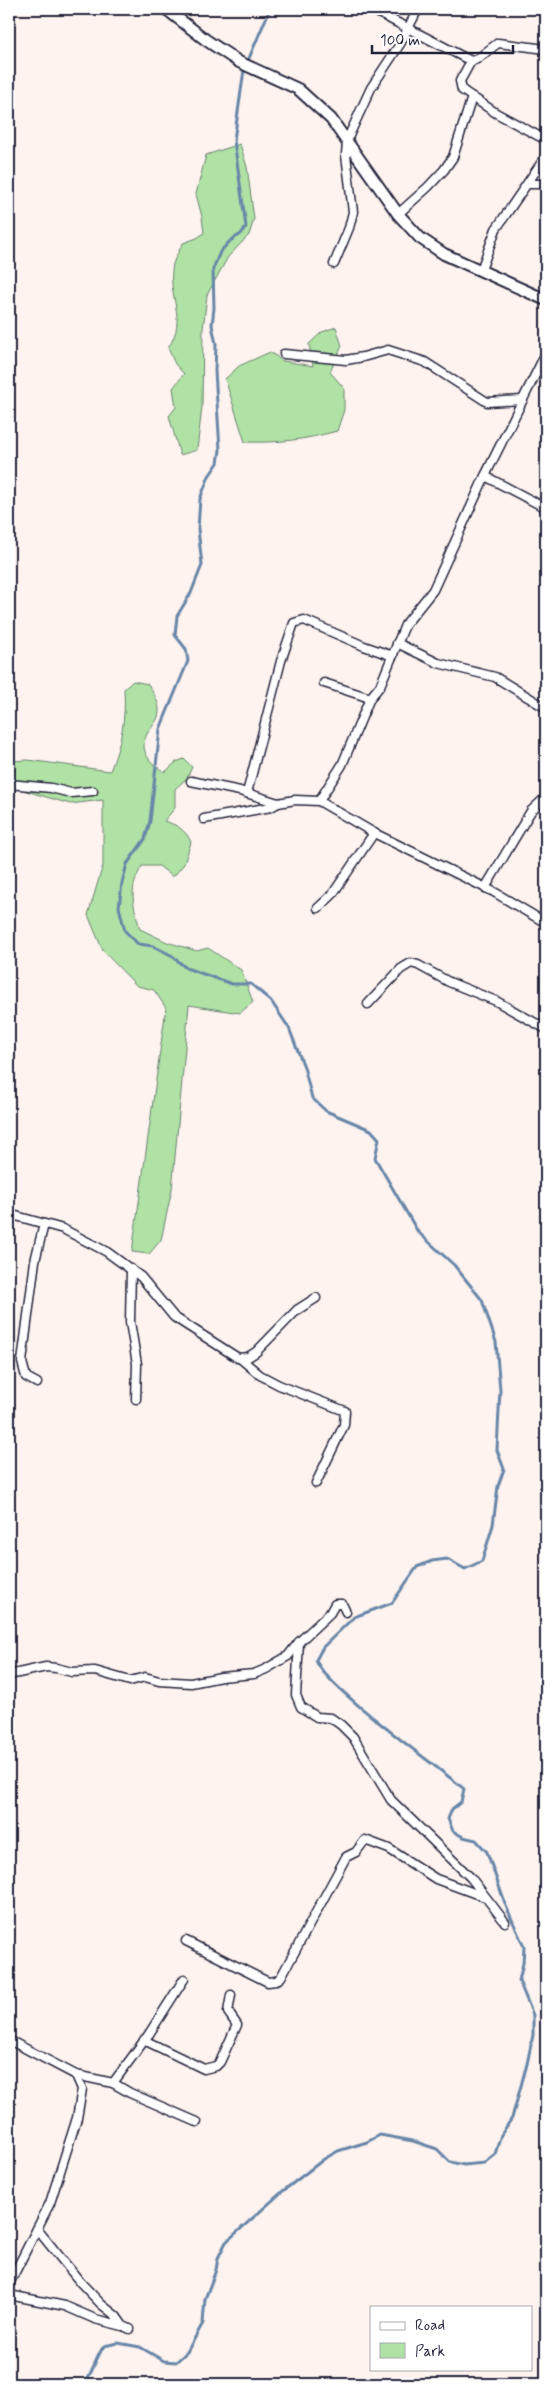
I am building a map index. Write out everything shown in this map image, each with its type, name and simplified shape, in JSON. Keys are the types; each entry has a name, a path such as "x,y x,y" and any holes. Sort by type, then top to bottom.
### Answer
{"street":[{"path":"166,9 206,40 239,62 258,69 298,90 332,119 398,214 420,238 432,246 546,300"},
{"path":"371,9 470,61"},
{"path":"334,264 350,228 353,212 346,155 347,140 371,88 409,28 418,9"},
{"path":"546,49 498,43 477,59 470,61 462,75 460,86 472,97 546,140"},
{"path":"398,214 428,187 453,157 472,97"},
{"path":"481,270 496,229 546,156"},
{"path":"528,184 546,184"},
{"path":"284,354 346,360 363,358 388,350 425,362 487,402 522,400"},
{"path":"319,801 342,764 370,698 380,686 405,625 433,590 485,476 546,353"},
{"path":"485,476 546,508"},
{"path":"247,793 281,661 294,623 304,620 364,646 393,656"},
{"path":"397,643 438,663 495,677 546,708"},
{"path":"324,683 370,698"},
{"path":"191,781 247,793 278,803"},
{"path":"9,784 51,788 71,793 92,791"},
{"path":"485,888 531,811 546,797"},
{"path":"204,819 271,807 278,803 295,800 319,801 374,833 485,888 546,923"},
{"path":"318,908 332,895 374,833"},
{"path":"368,1004 401,969 411,963 471,992 496,1000 546,1028"},
{"path":"9,1214 63,1229 91,1243 141,1277 174,1316 241,1359 260,1375 279,1385 345,1411 344,1425 316,1482"},
{"path":"37,1383 26,1377 23,1372 22,1362 35,1261 44,1224"},
{"path":"130,1269 130,1322 137,1364 136,1399"},
{"path":"241,1359 256,1352 298,1310 316,1298"},
{"path":"9,1675 51,1668 72,1672 95,1671 130,1680 145,1677 159,1681 191,1683 221,1677 247,1675 266,1669 288,1656 299,1642 330,1613 335,1604 342,1604 346,1612"},
{"path":"299,1642 296,1695 301,1707 317,1717 330,1718 341,1725 353,1737 391,1800 471,1878 482,1896 505,1922"},
{"path":"186,1941 268,1982 276,1981 281,1977 346,1857 356,1852 365,1840 389,1849 436,1879 482,1896"},
{"path":"113,2083 184,1979"},
{"path":"144,2040 204,2069 216,2066 220,2062 237,2025 228,2012 231,1995"},
{"path":"9,2040 76,2075 113,2083 130,2093 197,2122"},
{"path":"9,2284 50,2203 77,2118 82,2089 76,2075"},
{"path":"9,2295 65,2306 95,2319 126,2327 116,2316 100,2304 60,2260 37,2229"}],"green space":[{"path":"240,144 247,167 254,219 249,235 228,257 207,295 203,329 202,407 197,450 180,455 169,416 176,407 173,388 184,374 175,364 168,348 177,326 172,287 173,264 183,243 197,238 204,233 196,194 206,155"},
{"path":"336,327 342,346 330,372 344,388 344,410 337,431 291,440 245,442 225,379 239,366 270,352 283,361 313,366 309,344 322,332"},
{"path":"133,681 148,684 155,696 159,709 158,717 145,740 144,746 147,757 165,772 176,762 184,759 192,767 187,778 175,789 175,808 164,821 180,828 191,842 184,864 173,877 159,866 142,866 133,890 135,912 140,929 167,942 197,951 208,948 241,970 253,1002 240,1013 189,1005 172,1189 161,1240 149,1254 132,1252 166,1008 154,990 137,986 103,951 88,915 103,865 103,800 70,804 9,786 9,761 28,760 110,771 122,731 124,689"}],"waterway":[{"path":"84,2384 104,2346 118,2343 140,2347 164,2361 176,2362 187,2352 203,2323 205,2299 216,2270 218,2258 226,2242 283,2191 324,2159 338,2151 367,2142 380,2135 413,2141 437,2149 450,2162 464,2165 484,2163 495,2154 501,2135 512,2118 533,2035 533,2015 519,1981 524,1947 506,1906 487,1852 476,1840 463,1837 453,1831 448,1819 452,1809 461,1802 464,1789 359,1706 323,1672 316,1660 323,1647 354,1617 392,1603 417,1567 432,1561 447,1559 465,1569 482,1561 493,1525 498,1486 504,1469 497,1450 500,1390 496,1342 482,1300 454,1265 418,1232 375,1158 379,1139 371,1130 326,1111 312,1098 304,1067 289,1028 271,1001 251,984 232,984 186,968 171,955 153,946 138,944 125,931 119,907 127,864 145,839 150,821 160,729 188,661 186,649 175,635 177,616 191,593 202,565 198,529 200,499 209,476 218,463 220,450 215,371 216,344 212,325 214,308 213,269 220,252 230,241 241,234 246,227 234,140 244,70 270,9"}]}
